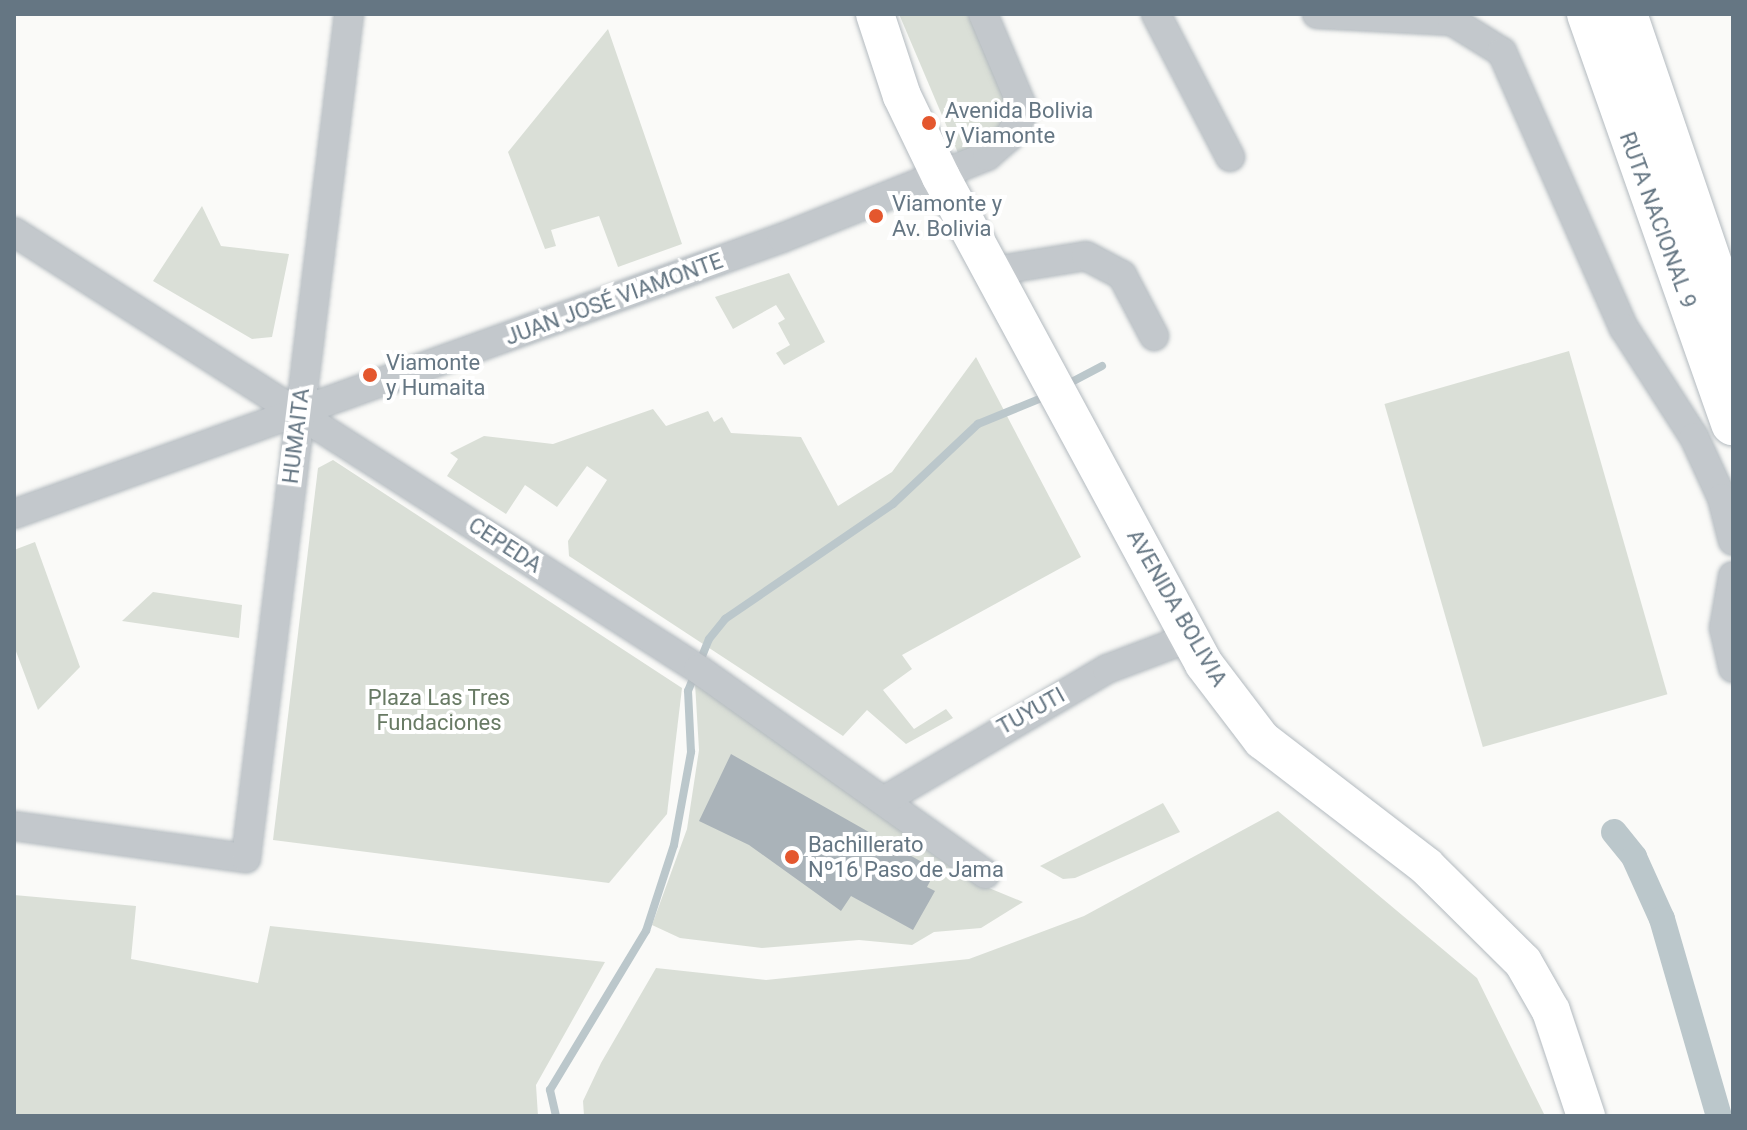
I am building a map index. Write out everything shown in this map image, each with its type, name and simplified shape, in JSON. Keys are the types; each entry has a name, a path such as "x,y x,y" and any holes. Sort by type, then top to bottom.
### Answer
{"highway":[{"name":"RUTA NACIONAL 9","path":"1589,14 1733,423"},
{"name":"RUTA NACIONAL 9","path":"1629,20 1733,331"}],"street":[{"name":"HUMAITA","path":"14,826 246,858 349,14"},
{"name":"AVENIDA BOLIVIA","path":"875,14 902,96 941,177 1088,444 1189,638 1262,740 1426,866 1523,962 1551,1011 1586,1116"},
{"name":"JUAN JOSÉ VIAMONTE","path":"14,514 941,177 987,156 1009,137 1024,111 983,14"},
{"path":"1156,14 1230,157"},
{"path":"1317,14 1410,15 1475,30 1502,52 1624,328 1694,437 1722,498 1733,541"},
{"name":"CEPEDA","path":"14,232 698,669 985,874"},
{"path":"993,271 1086,256 1122,275 1154,336"},
{"path":"1733,576 1724,628 1733,668"},
{"name":"TUYUTI","path":"883,801 1107,669 1189,638"}],"green space":[{"path":"899,14 975,14 1011,107 990,143 958,153"},
{"path":"608,29 682,244 618,267 599,216 551,230 556,246 545,249 508,152"},
{"path":"202,206 221,246 289,254 272,337 252,339 153,281"},
{"path":"789,273 825,342 784,365 776,353 790,345 778,323 785,319 776,305 733,329 715,297"},
{"path":"1569,351 1667,694 1483,747 1384,404"},
{"path":"976,357 1081,557 902,655 912,669 883,690 914,729 946,709 953,718 906,744 867,710 843,736 569,556 568,541 607,480 587,466 557,507 525,485 506,514 447,476 458,459 450,453 484,436 553,444 653,409 666,426 708,411 714,422 722,417 731,433 801,437 838,506 892,472"},
{"name":"Plaza Las Tres Fundaciones","path":"333,460 682,688 667,814 609,883 273,840 318,468"},
{"path":"35,542 80,667 38,710 14,646 14,550"},
{"path":"153,592 242,605 239,638 122,621"},
{"path":"695,683 972,881 1023,902 981,928 934,932 912,945 859,940 762,948 680,938 652,925 687,829 699,750"},
{"path":"1163,803 1180,832 1075,878 1063,879 1040,866"},
{"path":"1278,811 1477,978 1545,1116 584,1116 583,1101 601,1063 656,968 766,980 969,959 1084,916"},
{"path":"14,895 136,906 131,959 258,983 270,926 605,962 536,1085 538,1116 14,1116"}],"building":[{"name":"Bachillerato Nº16 Paso de Jama","path":"731,754 936,870 927,887 935,891 913,930 851,896 841,911 749,845 699,821"}],"waterway":[{"path":"1064,386 1102,366"},
{"path":"556,1116 550,1090 646,931 674,845 691,752 688,691 709,639 725,619 893,504 978,424 1049,395"},
{"path":"1614,832 1634,857 1662,919 1719,1116"}],"place":[{"name":"Avenida Bolivia y Viamonte","path":"929,123"},
{"name":"Viamonte y Av. Bolivia","path":"876,216"},
{"name":"Viamonte y Humaita","path":"370,375"},
{"name":"Bachillerato Nº16 Paso de Jama","path":"792,857"}]}
